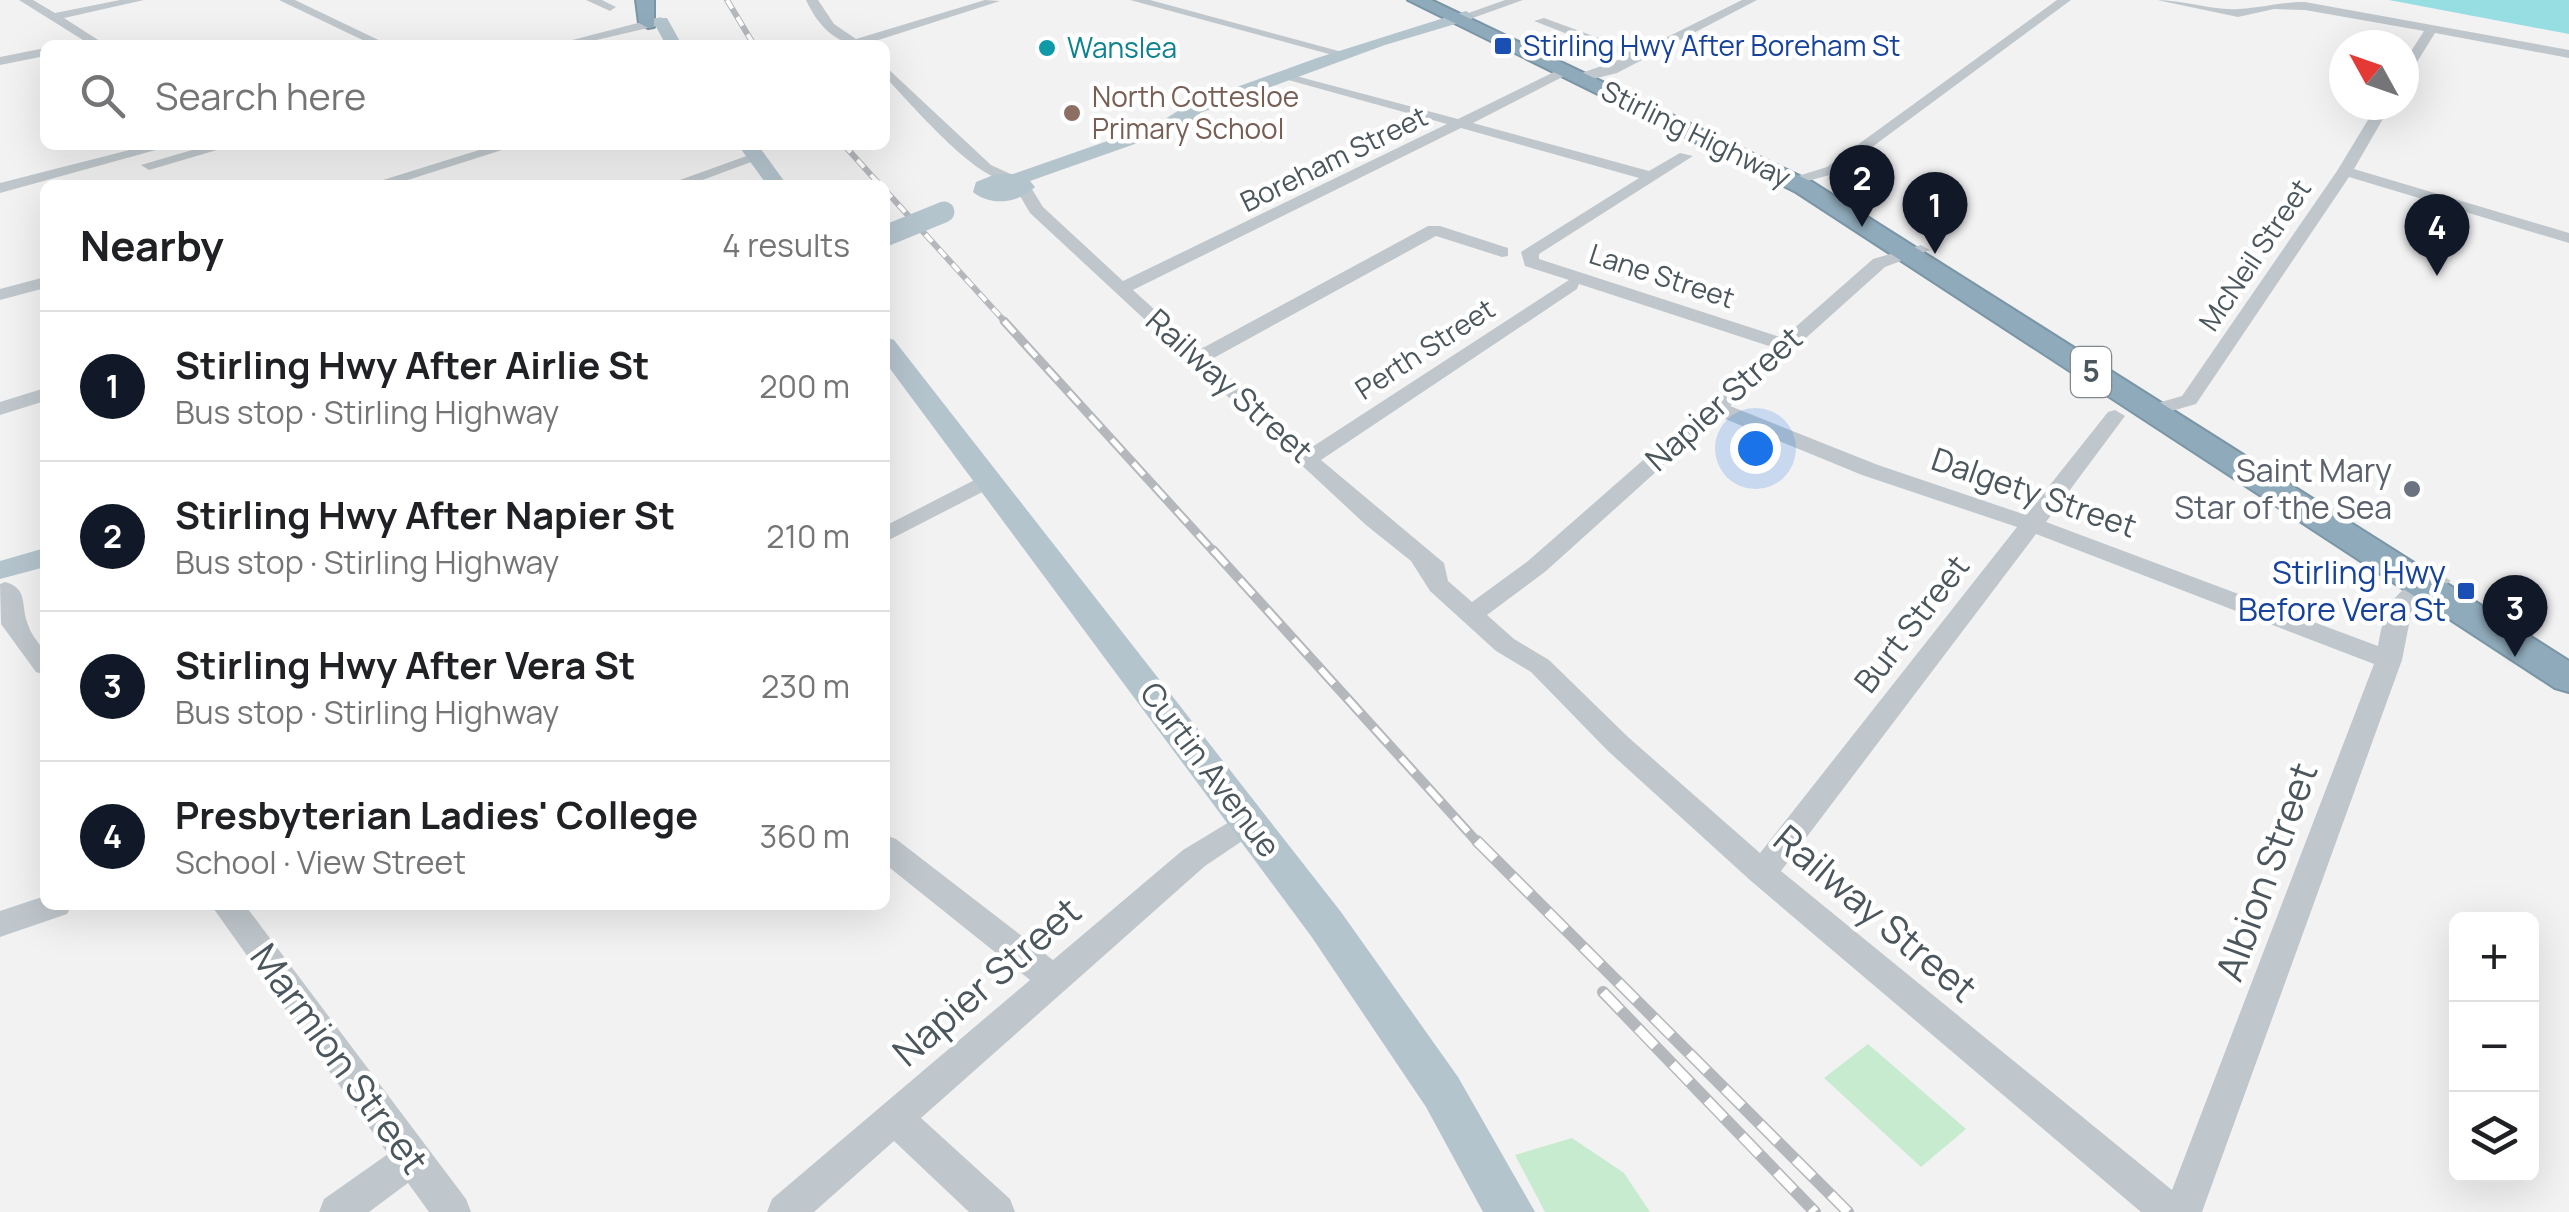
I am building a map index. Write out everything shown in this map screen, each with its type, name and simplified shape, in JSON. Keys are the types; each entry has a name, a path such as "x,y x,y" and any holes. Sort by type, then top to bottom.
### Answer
{"highway":[{"path":"645,0 661,33"},
{"path":"658,0 661,33"},
{"path":"1404,25 1421,13 1425,2"},
{"name":"Stirling Highway","path":"1425,2 1799,179 2432,583 2569,663"},
{"name":"Stirling Highway","path":"2432,583 2569,679"}],"main road":[{"path":"890,231 1168,123 1204,114 1233,96 1343,52 1456,16"},
{"path":"1343,52 1355,43 1404,25 1456,16"},
{"path":"746,152 757,180"},
{"path":"746,152 772,180"},
{"name":"Curtin Avenue","path":"890,350 1326,924 1442,1092 1510,1212"},
{"path":"5,593 40,562"},
{"path":"5,593 40,572"}],"street":[{"path":"25,0 92,40"},
{"path":"53,17 138,0"},
{"path":"286,0 372,40"},
{"path":"592,0 610,6"},
{"path":"812,0 816,12 845,40"},
{"path":"821,0 823,10 853,40"},
{"path":"1136,0 1343,52"},
{"path":"1456,16 1508,0"},
{"path":"1456,16 1516,0"},
{"name":"Boreham Street","path":"1121,289 1466,123 1575,75 1638,57 1750,0"},
{"path":"1799,179 1832,170 2065,0"},
{"path":"2163,0 2238,13 2293,5 2569,54"},
{"path":"870,40 994,1"},
{"path":"1540,21 1638,57"},
{"path":"2419,48 2430,31"},
{"path":"602,40 661,33"},
{"path":"631,40 661,33"},
{"path":"1616,46 1653,50"},
{"path":"0,61 40,53"},
{"name":"Railway Street","path":"890,75 1002,185 1036,210 1423,560 1440,586 1484,616 1505,645 1540,666 1618,744 1762,873 2170,1212"},
{"path":"1286,75 1652,177 1685,156"},
{"name":"McNeil Street","path":"2159,410 2189,400 2375,120"},
{"path":"0,188 148,150"},
{"path":"92,180 208,150"},
{"path":"392,180 493,150"},
{"path":"685,180 746,152"},
{"path":"2344,171 2569,238"},
{"name":"Lane Street","path":"1652,177 1530,252 1531,262 1784,345"},
{"path":"0,204 40,193"},
{"path":"1199,358 1434,230 1502,252"},
{"name":"Napier Street","path":"1484,616 1714,406 1879,263 1913,252"},
{"path":"0,295 40,283"},
{"name":"Perth Street","path":"1309,458 1571,285"},
{"path":"0,410 40,396"},
{"name":"Dalgety Street","path":"1714,406 1870,470 2030,524 2389,660"},
{"name":"Burt Street","path":"1762,873 2115,416"},
{"path":"890,532 990,479"},
{"name":"Albion Street","path":"2183,1212 2389,660 2402,597 2432,583"},
{"path":"5,593 40,657"},
{"name":"Napier Street","path":"786,1212 1194,858 1249,821"},
{"path":"890,851 1054,980"},
{"path":"0,924 41,910"},
{"name":"Marmion Street","path":"231,910 452,1212"},
{"path":"895,1118 996,1212"},
{"path":"338,1212 411,1159"}],"green space":[{"path":"1868,1044 1966,1129 1921,1167 1824,1078"},
{"path":"1572,1138 1624,1173 1650,1212 1545,1212 1515,1155"}],"water":[{"path":"2389,0 2569,0 2569,34"}],"railway":[{"path":"727,0 751,40"},
{"path":"848,150 876,180"},
{"path":"890,195 1007,324"},
{"path":"1004,321 1215,553"},
{"path":"1213,550 1479,844"},
{"path":"1477,841 1848,1212"},
{"path":"1603,992 1815,1212"}],"place":[{"name":"Stirling Hwy After Boreham St","path":"1503,46"},
{"name":"Wanslea","path":"1047,48"},
{"name":"North Cottesloe Primary School","path":"1072,113"},
{"name":"Stirling Hwy After Napier St","path":"1862,227"},
{"name":"Stirling Hwy After Airlie St","path":"1935,254"},
{"name":"Presbyterian Ladies' College","path":"2437,276"},
{"name":"Saint Mary Star of the Sea","path":"2412,489"},
{"name":"Stirling Hwy Before Vera St","path":"2466,591"},
{"name":"Stirling Hwy After Vera St","path":"2515,657"}]}
